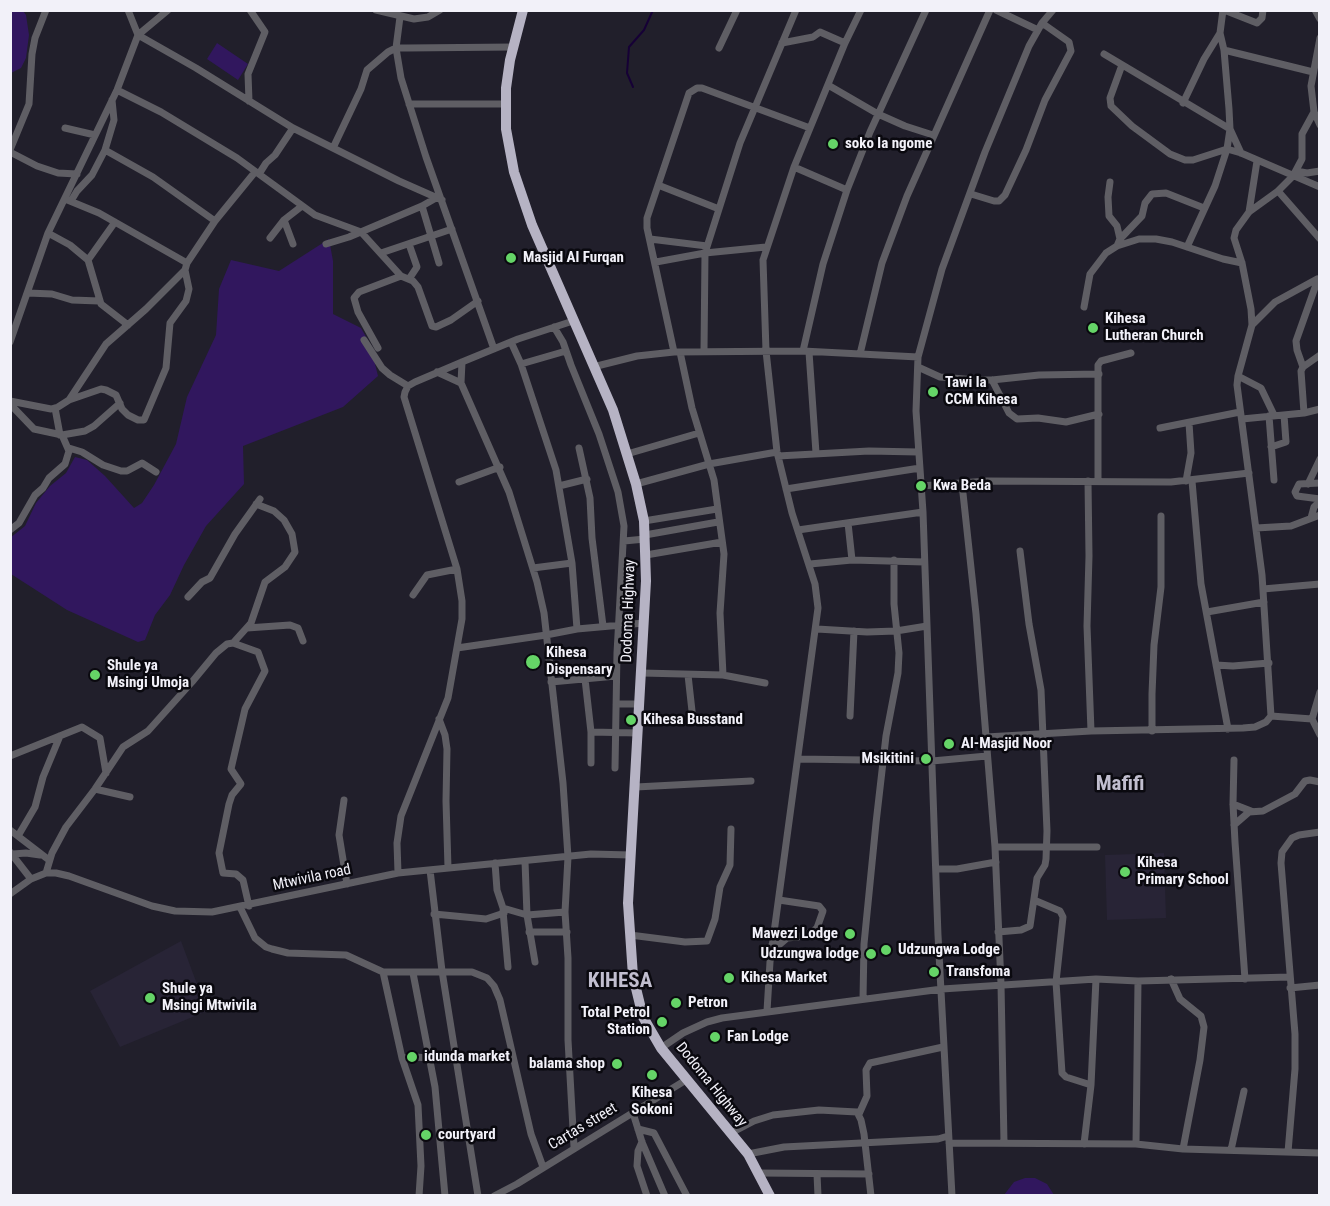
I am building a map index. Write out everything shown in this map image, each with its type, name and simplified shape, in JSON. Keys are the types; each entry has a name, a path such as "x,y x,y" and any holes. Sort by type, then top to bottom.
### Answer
{"highway":[{"name":"Dodoma Highway","path":"523,10 513,47 506,104 509,147 521,196 613,410 636,484 644,521 646,555 642,673 628,903 633,976 643,1017 661,1048 748,1154 770,1196"}],"street":[{"path":"46,10 35,38 32,54 29,104 10,151 37,166 58,173 77,174"},
{"path":"128,10 138,35 293,128 439,199"},
{"path":"10,342 48,233 68,200 77,174 117,90 138,35 168,10"},
{"path":"249,10 265,32 248,74 249,101"},
{"path":"376,10 414,19 428,17 440,10"},
{"path":"719,48 737,10"},
{"path":"704,351 706,249 740,143 796,10"},
{"path":"767,1011 772,945 805,699 817,629 818,608 810,564 777,454 766,351 763,260 810,128 861,10"},
{"path":"816,453 806,352 823,264 847,190 878,114 926,10"},
{"path":"860,354 882,263 907,196 990,10"},
{"path":"971,194 994,201 999,201 1005,195 1026,150 1045,100 1071,51 1069,42 1040,26 996,10"},
{"path":"952,1196 943,1047 923,512 916,411 918,357 942,269 1020,67 1040,26 1053,10"},
{"path":"1187,247 1215,186 1227,149 1230,129 1224,50 1220,33 1223,10 1257,22 1262,18 1263,10"},
{"path":"1315,10 1320,19"},
{"path":"400,17 396,48 401,78 439,199 452,229 494,349"},
{"path":"782,43 813,37 820,32 845,43"},
{"path":"1183,103 1220,33"},
{"path":"1320,38 1311,94 1314,112 1320,125"},
{"path":"333,148 361,89 367,70 381,57 396,48 513,47"},
{"path":"1224,50 1313,72"},
{"path":"1104,54 1230,129 1241,153"},
{"path":"1122,65 1110,102 1122,117 1145,137 1170,154 1185,160 1193,160 1227,149 1294,174 1320,188"},
{"path":"828,85 878,114 933,135"},
{"path":"723,675 720,613 724,554 714,480 677,352 647,218 689,93 693,89 702,88 810,128"},
{"path":"117,90 161,112 237,158 315,215 361,232 401,276 409,279 418,287 432,326 441,325 478,301"},
{"path":"1311,94 1320,101"},
{"path":"68,200 92,176 105,150 114,120 112,100"},
{"path":"409,104 506,104"},
{"path":"986,737 1091,731 1228,729 1255,727 1266,722 1271,716 1263,589 1238,376 1252,325 1242,263 1234,238 1236,230 1249,212 1278,191 1294,174 1302,159 1302,134 1314,112"},
{"path":"64,128 95,135"},
{"path":"69,400 106,344 128,326 186,267 215,221 266,163 275,156 293,128"},
{"path":"105,150 153,177 215,221"},
{"path":"1249,212 1257,161"},
{"path":"795,167 847,190"},
{"path":"1294,174 1320,171"},
{"path":"1110,182 1109,216 1117,226 1118,242"},
{"path":"658,185 719,208"},
{"path":"1278,191 1320,239"},
{"path":"1084,307 1090,274 1106,253 1143,216 1145,203 1152,194 1166,193 1204,208"},
{"path":"326,244 361,232 439,199"},
{"path":"10,402 55,408 69,400 103,389 116,395 128,415 141,421 146,417 166,368 170,323 186,301 189,289 186,267 115,222 84,205 68,200"},
{"path":"270,238 284,220 302,206"},
{"path":"422,206 439,263"},
{"path":"284,220 293,244"},
{"path":"88,260 115,222"},
{"path":"381,253 452,229"},
{"path":"48,233 70,245 88,260 99,301 105,309 128,326"},
{"path":"650,239 706,249 766,247"},
{"path":"1118,242 1156,239 1242,263"},
{"path":"409,244 417,267 409,279"},
{"path":"656,262 706,249"},
{"path":"378,348 358,312 354,298 359,292 401,276"},
{"path":"1252,325 1275,302 1319,279"},
{"path":"1304,413 1301,379 1303,367 1296,340 1319,279"},
{"path":"28,293 52,294 72,300 99,301"},
{"path":"398,873 397,843 401,816 448,698 462,601 457,569 404,397 408,386 437,372 511,342 573,321"},
{"path":"554,327 560,334 599,434 618,492 624,526 616,676 615,768"},
{"path":"364,340 382,368 408,386"},
{"path":"511,342 521,364 554,464 572,563 577,629"},
{"path":"521,364 566,351"},
{"path":"593,367 637,356 704,351 806,352 918,357"},
{"path":"1098,481 1098,365 1101,361 1131,353"},
{"path":"1303,367 1320,355"},
{"path":"462,362 461,383 500,467 541,596 563,783 568,856 565,912 568,1040 574,1147"},
{"path":"918,367 940,377 951,379 992,380 1039,375 1099,374"},
{"path":"437,372 461,383"},
{"path":"1238,376 1261,388 1271,416 1274,480"},
{"path":"992,380 1009,413 1017,419 1038,418 1066,422 1099,414"},
{"path":"10,402 34,429 61,435 85,431 120,403"},
{"path":"55,408 61,435 69,448 121,471 127,471 142,463 156,472"},
{"path":"1160,428 1241,416 1284,415 1320,409"},
{"path":"1271,447 1286,442 1284,415"},
{"path":"1189,423 1191,453 1189,481 1201,584 1228,729"},
{"path":"627,454 699,433"},
{"path":"10,530 19,523 35,495 49,478 65,464 69,448"},
{"path":"579,448 587,479 603,626"},
{"path":"636,484 709,464 777,454 885,451 918,453"},
{"path":"1308,484 1320,459"},
{"path":"459,482 500,467"},
{"path":"786,489 920,468"},
{"path":"921,486 987,481 1189,481 1249,473"},
{"path":"559,486 587,479"},
{"path":"1088,481 1087,626 1091,731"},
{"path":"1311,518 1314,507 1320,500 1296,495 1297,486 1320,483"},
{"path":"962,484 976,614 996,862 1004,1143"},
{"path":"189,597 202,582 210,578 258,502 284,520 292,534 295,552 285,567 265,582 247,628 233,643"},
{"path":"644,521 717,508"},
{"path":"798,530 923,512"},
{"path":"1256,528 1291,526 1320,515"},
{"path":"1152,730 1154,645 1161,587 1161,516"},
{"path":"624,541 718,522"},
{"path":"848,523 852,560"},
{"path":"646,555 722,542"},
{"path":"998,932 1028,928 1031,923 1037,878 1045,865 1047,847 1040,677 1029,624 1020,550"},
{"path":"810,564 852,560 924,562"},
{"path":"863,999 867,913 887,729 898,673 894,560"},
{"path":"533,568 572,563"},
{"path":"412,595 427,575 457,569"},
{"path":"1263,589 1320,584"},
{"path":"1207,612 1264,602"},
{"path":"457,648 577,629 644,623"},
{"path":"247,628 290,625 298,628 303,641"},
{"path":"817,629 896,631 927,626"},
{"path":"850,716 854,631"},
{"path":"10,894 31,879 46,873 48,859 66,826 95,789 123,747 148,731 216,653 227,644 233,643 258,652 265,671 245,709 231,769 241,783 232,795 229,804 219,853 224,873 239,875 243,880 249,906"},
{"path":"1216,665 1269,663"},
{"path":"642,673 723,675 765,683"},
{"path":"688,675 692,711"},
{"path":"551,682 616,676"},
{"path":"585,679 591,732 591,763"},
{"path":"1320,692 1312,719 1320,735"},
{"path":"616,704 640,704"},
{"path":"1271,716 1312,719"},
{"path":"439,719 447,749 448,868"},
{"path":"10,756 27,747 82,727 98,736 106,773"},
{"path":"591,732 638,732"},
{"path":"18,836 35,807 43,777 60,736"},
{"path":"798,759 932,761 987,756"},
{"path":"1234,760 1234,825 1245,979"},
{"path":"636,787 751,781"},
{"path":"1233,804 1251,811 1262,811 1297,792 1305,781 1320,782"},
{"path":"95,789 130,797"},
{"path":"344,800 339,835 347,884"},
{"path":"1234,825 1251,811"},
{"path":"630,935 685,942 707,941 715,919 720,887 730,865 731,829"},
{"path":"10,830 48,859"},
{"path":"1288,1152 1295,1069 1295,1034 1282,852 1292,838 1320,832"},
{"path":"995,848 1097,847"},
{"path":"12,853 26,853 48,859"},
{"path":"12,853 31,879"},
{"name":"Mtwivila road","path":"46,873 69,876 152,906 175,911 212,912 398,873 591,854 631,855"},
{"path":"525,861 527,915 529,932 535,950 535,962"},
{"path":"936,869 957,870 996,862"},
{"path":"495,863 497,890 503,911 508,967"},
{"path":"430,870 442,971 478,1196"},
{"path":"772,945 780,944 787,938 813,932 823,912 819,906 779,900"},
{"path":"1034,900 1060,911 1063,917 1056,982 1062,1073 1066,1077 1091,1085"},
{"path":"240,907 255,938 266,947 288,953 346,955 383,972 472,972 487,978 494,986 501,1007 531,1134 543,1167"},
{"path":"434,914 486,919 503,911 527,915 565,912"},
{"path":"529,932 567,932"},
{"path":"383,972 402,1058 418,1105 421,1166 419,1196"},
{"path":"413,973 437,1100 445,1196"},
{"path":"661,1048 683,1033 707,1022 767,1011 942,989 1096,979 1138,981 1290,977"},
{"path":"1084,1144 1091,1085 1096,979"},
{"path":"1171,979 1180,999 1201,1016 1204,1027 1183,1149"},
{"path":"1136,1144 1138,981"},
{"path":"1290,988 1320,985"},
{"path":"871,1196 865,1142 859,1114 867,1096 866,1070 870,1063 943,1047"},
{"path":"402,1058 416,1056 430,1059 456,1056"},
{"name":"Cartas street","path":"494,1196 686,1080"},
{"path":"1231,1150 1244,1090"},
{"path":"731,1133 763,1117 828,1110 854,1111 859,1114"},
{"path":"633,1113 642,1142 665,1196"},
{"path":"638,1129 654,1133 687,1196"},
{"path":"748,1154 784,1147 938,1139 1004,1143 1136,1144 1183,1149 1320,1153"},
{"path":"642,1142 638,1151 637,1166 647,1196"},
{"path":"759,1173 869,1174"},
{"path":"817,1174 818,1196"}],"shaded area":[{"path":"11,10 23,11 26,15 29,35 26,58 21,68 11,73"},
{"path":"217,43 248,64 238,80 207,59"},
{"path":"329,239 333,261 333,314 361,328 370,344 378,376 343,407 243,446 244,484 206,526 170,595 155,615 145,640 138,642 67,610 11,574 10,538 25,526 36,503 50,486 66,473 75,457 87,460 134,508 142,503 176,444 187,397 216,335 219,289 231,260 279,271"},
{"name":"Kihesa Primary School","path":"1164,853 1166,918 1107,920 1105,855"},
{"path":"181,941 207,1011 120,1047 90,991"},
{"path":"1025,1178 1035,1178 1047,1184 1054,1195 1004,1195 1014,1182"}],"waterway":[{"path":"633,87 627,73 629,47 644,30 653,10"}],"place":[{"name":"soko la ngome","path":"833,144"},
{"name":"Masjid Al Furqan","path":"511,258"},
{"name":"Kihesa Lutheran Church","path":"1093,328"},
{"name":"Tawi la CCM Kihesa","path":"933,392"},
{"name":"Kwa Beda","path":"921,486"},
{"name":"Kihesa Dispensary","path":"533,662"},
{"name":"Shule ya Msingi Umoja","path":"95,675"},
{"name":"Kihesa Busstand","path":"631,720"},
{"name":"Al-Masjid Noor","path":"949,744"},
{"name":"Msikitini","path":"926,759"},
{"name":"Kihesa Primary School","path":"1125,872"},
{"name":"Mawezi Lodge","path":"850,934"},
{"name":"Udzungwa Lodge","path":"886,950"},
{"name":"Udzungwa lodge","path":"871,954"},
{"name":"Transfoma","path":"934,972"},
{"name":"Kihesa Market","path":"729,978"},
{"name":"Shule ya Msingi Mtwivila","path":"150,998"},
{"name":"Petron","path":"676,1003"},
{"name":"Total Petrol Station","path":"662,1022"},
{"name":"Fan Lodge","path":"715,1037"},
{"name":"idunda market","path":"412,1057"},
{"name":"balama shop","path":"617,1064"},
{"name":"Kihesa Sokoni","path":"652,1075"},
{"name":"courtyard","path":"426,1135"}],"district":[{"name":"Mafifi","path":"1120,785"},
{"name":"KIHESA","path":"620,982"}]}
